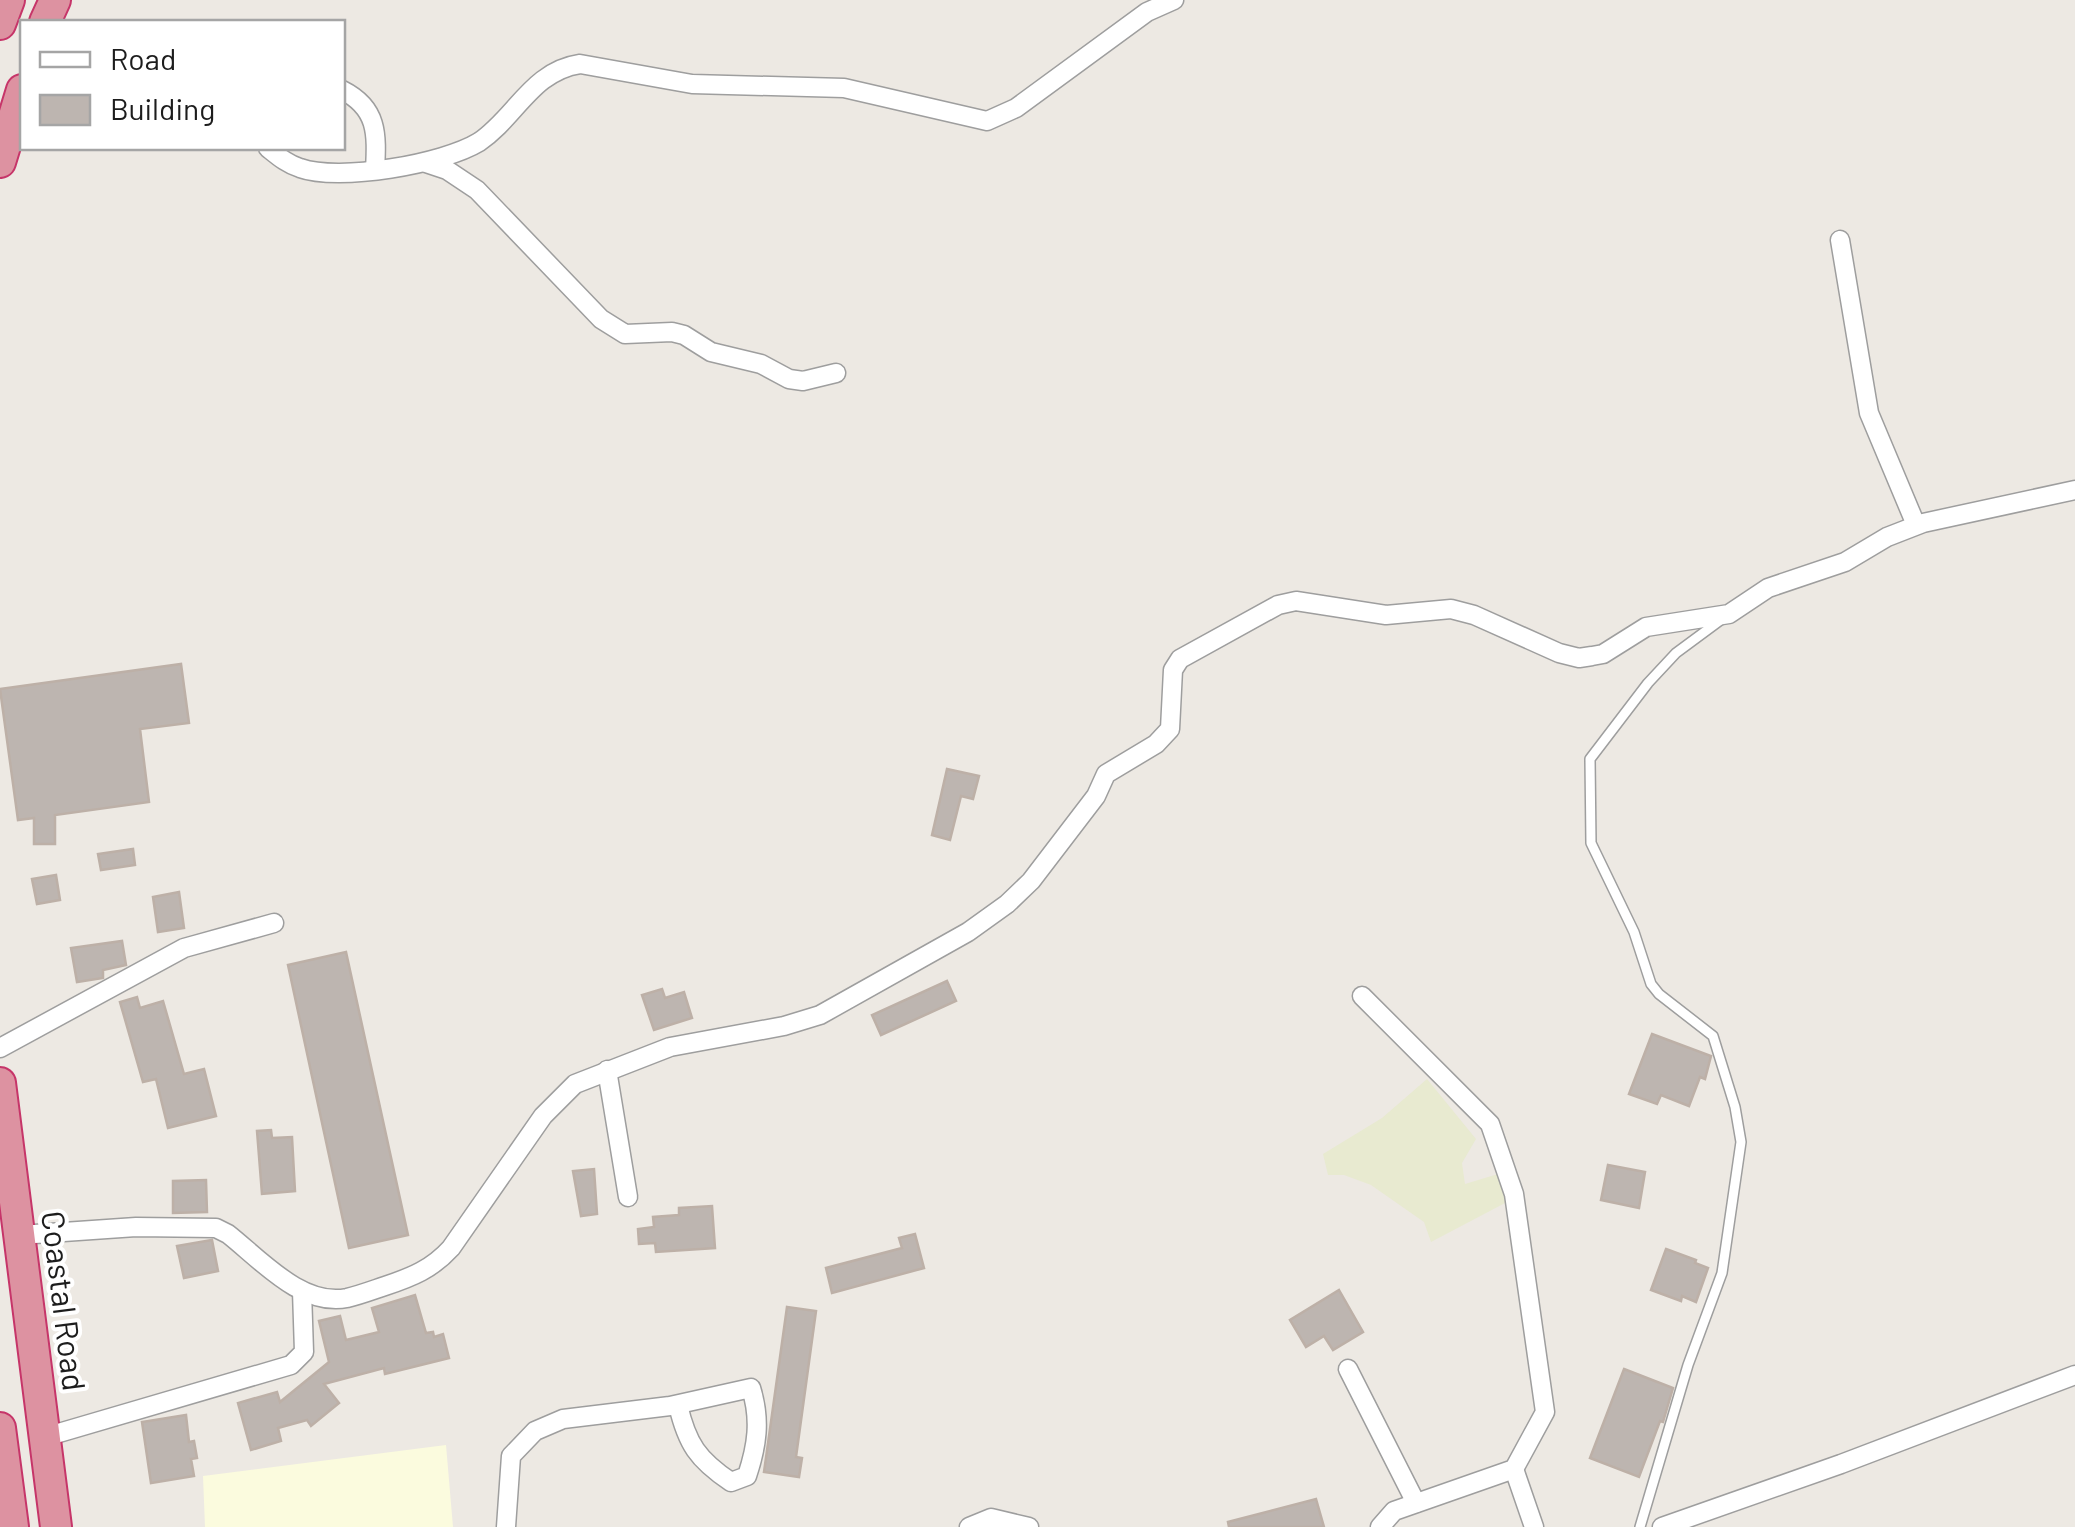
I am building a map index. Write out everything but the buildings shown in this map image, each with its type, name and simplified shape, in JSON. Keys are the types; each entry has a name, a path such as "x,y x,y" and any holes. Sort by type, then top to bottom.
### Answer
{"highway":[{"path":"0,24 9,0"},
{"path":"0,162 20,97"},
{"name":"Coastal Road","path":"0,1086 56,1527"},
{"path":"0,1428 13,1527"}],"street":[{"path":"279,151 302,169 329,173 426,164 479,142 543,78 561,67 580,64 692,84 844,88 914,102 965,118 997,118 1147,12 1174,0"},
{"path":"345,92 358,98 370,114 377,134 375,170"},
{"path":"426,164 460,177 478,190 601,319 619,332 672,332 728,359 760,364 803,381 836,373"},
{"path":"1840,240 1870,413 1916,526"},
{"path":"20,1235 136,1227 216,1228 302,1291 317,1297 346,1298 426,1270 451,1248 558,1098 576,1084 670,1047 784,1026 820,1015 968,932 1007,904 1031,880 1096,796 1106,774 1156,744 1170,729 1173,670 1180,659 1278,606 1296,602 1386,615 1451,610 1474,615 1579,658 1603,654 1646,627 1729,614 1768,588 1844,562 1887,537 1916,526 2075,490"},
{"path":"0,1048 184,948 274,923"},
{"path":"1362,996 1490,1124 1514,1194 1545,1412 1514,1469 1394,1511 1380,1527"},
{"path":"606,1070 628,1197"},
{"path":"44,1438 291,1365 304,1352 302,1291"},
{"path":"1348,1369 1416,1503"},
{"path":"1662,1527 1841,1464 2075,1374"},
{"path":"506,1527 510,1456 534,1431 563,1419 670,1406 751,1388 757,1408 757,1446 747,1476 731,1482 708,1466 685,1436 678,1406 670,1406"},
{"path":"1514,1469 1534,1527"},
{"path":"969,1527 991,1518 1029,1527"}],"lane":[{"path":"1640,1527 1688,1365 1722,1273 1741,1142 1736,1107 1714,1036 1651,984 1634,932 1591,843 1590,759 1676,653 1729,614"}],"shaded area":[{"path":"1427,1079 1476,1139 1462,1163 1465,1184 1498,1174 1507,1202 1431,1242 1424,1222 1371,1185 1344,1175 1328,1175 1323,1154 1382,1118"},
{"path":"446,1445 453,1527 205,1527 203,1476"}]}
